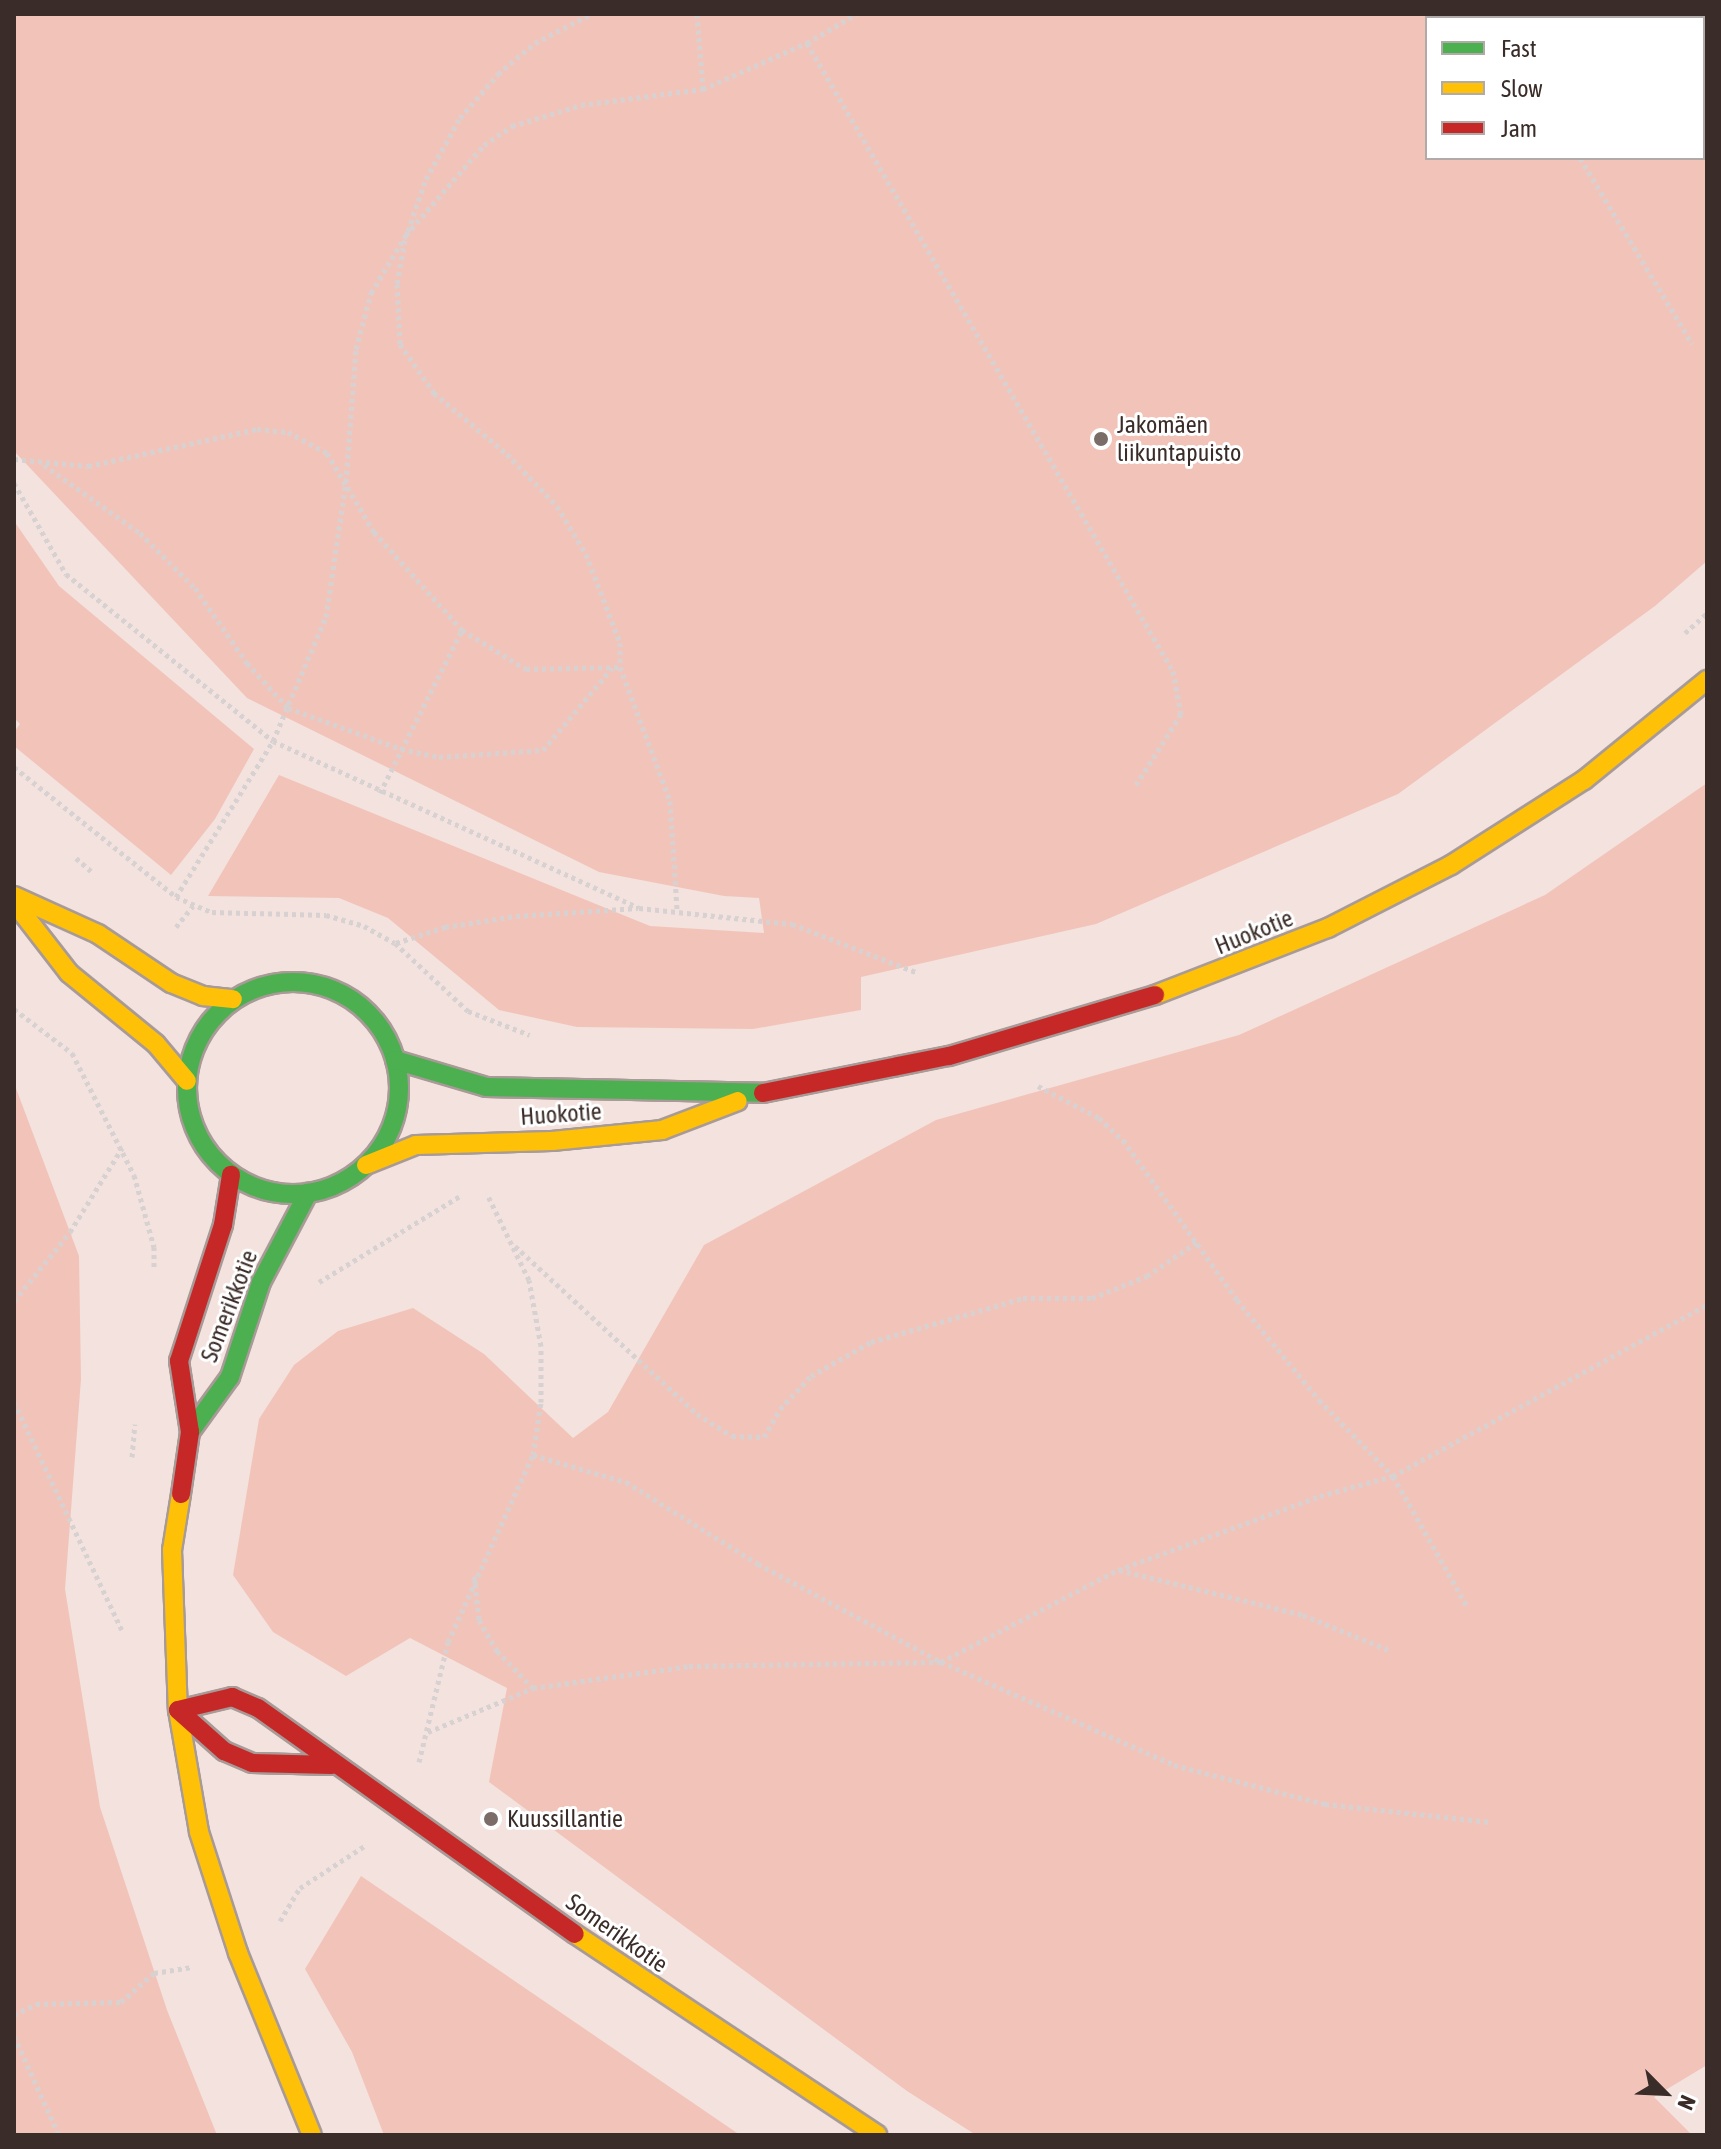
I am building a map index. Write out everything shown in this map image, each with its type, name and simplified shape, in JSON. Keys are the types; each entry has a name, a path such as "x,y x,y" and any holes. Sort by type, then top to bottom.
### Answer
{"main road":[{"name":"Huokotie","path":"366,1165 416,1145 552,1141 662,1130 758,1094 949,1056 1067,1025 1328,928 1451,865 1584,780 1707,680"},
{"path":"14,899 98,934 171,983 203,996 233,999"},
{"path":"14,899 69,973 156,1044 187,1081"},
{"path":"302,981 337,990 367,1010 395,1060 396,1113 387,1139 366,1165 338,1184 308,1193 278,1193 231,1175 210,1155 194,1125 187,1081 201,1034 233,999 266,984 302,981"},
{"name":"Huokotie","path":"395,1060 486,1087 758,1094"},
{"name":"Somerikkotie","path":"231,1175 223,1225 179,1361 190,1432 172,1550 178,1710 232,1697 258,1708 332,1765 607,1957 877,2135"},
{"name":"Somerikkotie","path":"190,1432 230,1377 261,1282 308,1193"},
{"path":"178,1710 224,1751 252,1763 332,1765"},
{"path":"178,1710 199,1832 238,1953 312,2135"}],"path":[{"path":"591,14 535,43 498,74 460,118 426,179 406,235 397,284 400,344 434,393 507,454 557,506 586,554 620,643 620,667 670,801 677,910"},
{"path":"697,14 703,89"},
{"path":"176,897 273,741 326,617 346,482 356,349 371,293 406,235 484,145 512,126 581,105 703,89 807,43 856,14"},
{"path":"807,43 1173,671 1181,714 1136,785"},
{"path":"1581,160 1692,344"},
{"path":"14,459 44,465 88,466 146,457 257,429 288,432 327,453 374,532 462,630 526,669 620,667"},
{"path":"44,465 140,533 195,588 247,663 288,708 401,749 439,757 543,750 612,668"},
{"path":"14,483 66,574 273,741 380,793 639,908"},
{"path":"1675,642 1707,613"},
{"path":"380,793 462,630"},
{"path":"14,767 176,897 212,912 326,915 364,926 395,943 468,1011 491,1024 537,1037"},
{"path":"395,943 445,927 516,916 639,908 677,910 792,924 916,972"},
{"path":"14,1009 72,1053"},
{"path":"1035,1084 1099,1118 1123,1140 1319,1400 1393,1476 1467,1606"},
{"path":"14,1301 70,1232 122,1148"},
{"path":"422,1758 448,1642 474,1576 533,1455 541,1346 529,1280 479,1180"},
{"path":"316,1284 469,1189"},
{"path":"511,1242 697,1414 732,1436 764,1437 780,1409 811,1376 871,1342 1023,1298 1092,1298 1147,1276 1197,1242"},
{"path":"428,1732 533,1688 689,1666 941,1662 1118,1570 1320,1496 1393,1476 1707,1305"},
{"path":"14,1402 123,1633"},
{"path":"533,1455 626,1482 758,1564 941,1662 1174,1765 1325,1804 1491,1822"},
{"path":"1118,1570 1303,1615 1391,1651"},
{"path":"474,1576 479,1620 497,1651 533,1688"},
{"path":"276,1933 300,1888 364,1849"},
{"path":"14,2015 36,2004 121,2002 154,1973 198,1966"},
{"path":"15,2040 59,2135"}],"shaded area":[{"name":"Jakomäen liikuntapuisto","path":"14,14 1707,14 1707,561 1655,606 1398,794 1096,924 861,977 861,1010 753,1029 577,1027 499,1010 388,918 339,898 208,896 279,775 650,926 764,933 759,898 724,896 599,872 247,698 14,451"},
{"path":"14,521 59,586 254,749 215,819 171,875 14,746 14,732 20,724 14,718"},
{"path":"1707,783 1707,2065 1654,2097 1692,2135 976,2135 907,2091 489,1782 507,1688 410,1638 346,1676 273,1632 233,1575 259,1419 294,1365 338,1331 413,1308 484,1354 573,1438 608,1412 704,1245 936,1120 1239,1035 1545,895"},
{"path":"14,1083 79,1256 81,1379 65,1589 100,1807 167,2010 217,2135 14,2135"},
{"path":"361,1876 740,2135 384,2135 352,2052 305,1969"}],"traffic: fast":[{"path":"293,982 334,990 368,1013 391,1047 399,1088 391,1129 368,1163 334,1186 293,1194 252,1186 218,1163 195,1129 187,1088 195,1047 218,1013 252,990 293,982"},
{"path":"395,1060 486,1087 763,1093"},
{"path":"190,1432 230,1377 261,1282 308,1193"}],"traffic: slow":[{"path":"1155,995 1328,928 1451,865 1584,780 1707,680"},
{"path":"14,896 98,934 171,983 203,996 233,999"},
{"path":"14,902 69,973 156,1044 187,1081"},
{"path":"366,1165 416,1145 552,1141 662,1130 738,1101"},
{"path":"181,1494 172,1550 178,1710 199,1832 238,1953 312,2135"},
{"path":"575,1934 877,2135"}],"traffic: jam":[{"path":"763,1093 949,1056 1155,995"},
{"path":"181,1494 190,1432 179,1361 223,1225 231,1175"},
{"path":"178,1710 232,1697 258,1708 575,1934"},
{"path":"178,1710 224,1751 252,1763 332,1765"}],"place":[{"name":"Jakomäen liikuntapuisto","path":"1101,439"},
{"name":"Kuussillantie","path":"491,1819"}]}
